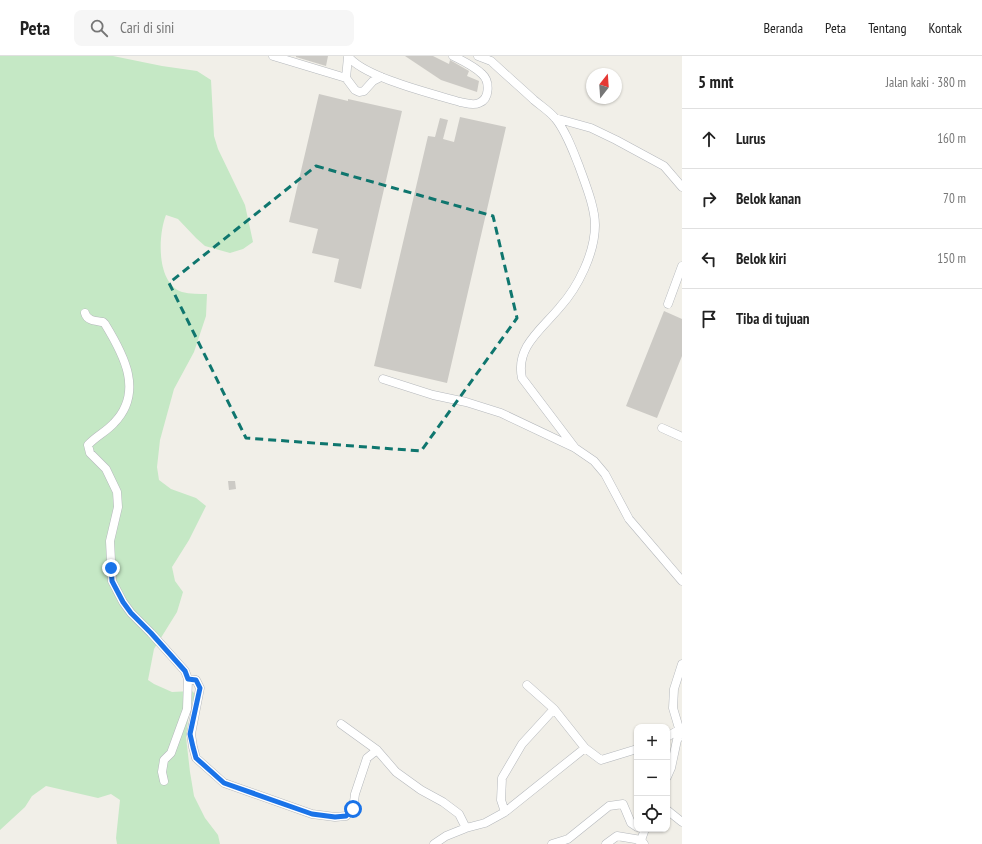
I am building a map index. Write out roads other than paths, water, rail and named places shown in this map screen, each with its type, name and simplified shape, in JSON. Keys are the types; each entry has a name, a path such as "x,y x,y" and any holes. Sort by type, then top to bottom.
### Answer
{"street":[{"path":"273,56 346,78 355,90 359,92 364,91 373,81 381,77"},
{"path":"346,78 348,56"},
{"path":"348,56 354,64 381,77 460,102 471,104 479,103 485,98 488,90 484,75 470,65 453,56"},
{"path":"478,56 491,62 555,118 572,146 585,184 595,224 594,239 588,258 574,291 532,338 521,358 520,369 522,378 575,448"},
{"path":"555,118 591,128 664,166 682,187"},
{"path":"668,304 682,266"},
{"path":"85,313 89,319 105,324 123,357 129,375 128,402 123,413 107,430 88,445 90,453 106,470 116,492 118,507 110,541 112,581 123,602 131,613 185,671 188,679 187,709 171,753 164,760 162,772 164,781"},
{"path":"383,379 433,395 466,402 501,413 575,448 594,461 605,474 629,519 682,581"},
{"path":"662,428 682,437"},
{"path":"670,770 677,740 681,733 673,708 673,703 674,689 682,664"},
{"path":"188,679 196,680 200,688 190,734 196,758 224,783 312,814 335,817 346,816 353,809 357,788 367,758 377,750"},
{"path":"527,685 554,709 586,748 601,760 634,750"},
{"path":"505,812 501,800 502,778 522,744 554,709"},
{"path":"340,724 377,750 396,772 421,790 443,802 460,814 466,828"},
{"path":"670,736 681,733"},
{"path":"434,844 446,836 466,828 485,823 505,812 586,748"},
{"path":"552,844 568,839 609,806 623,804 634,824"},
{"path":"670,812 682,822"},
{"path":"606,844 617,836 641,843 642,832"}]}
